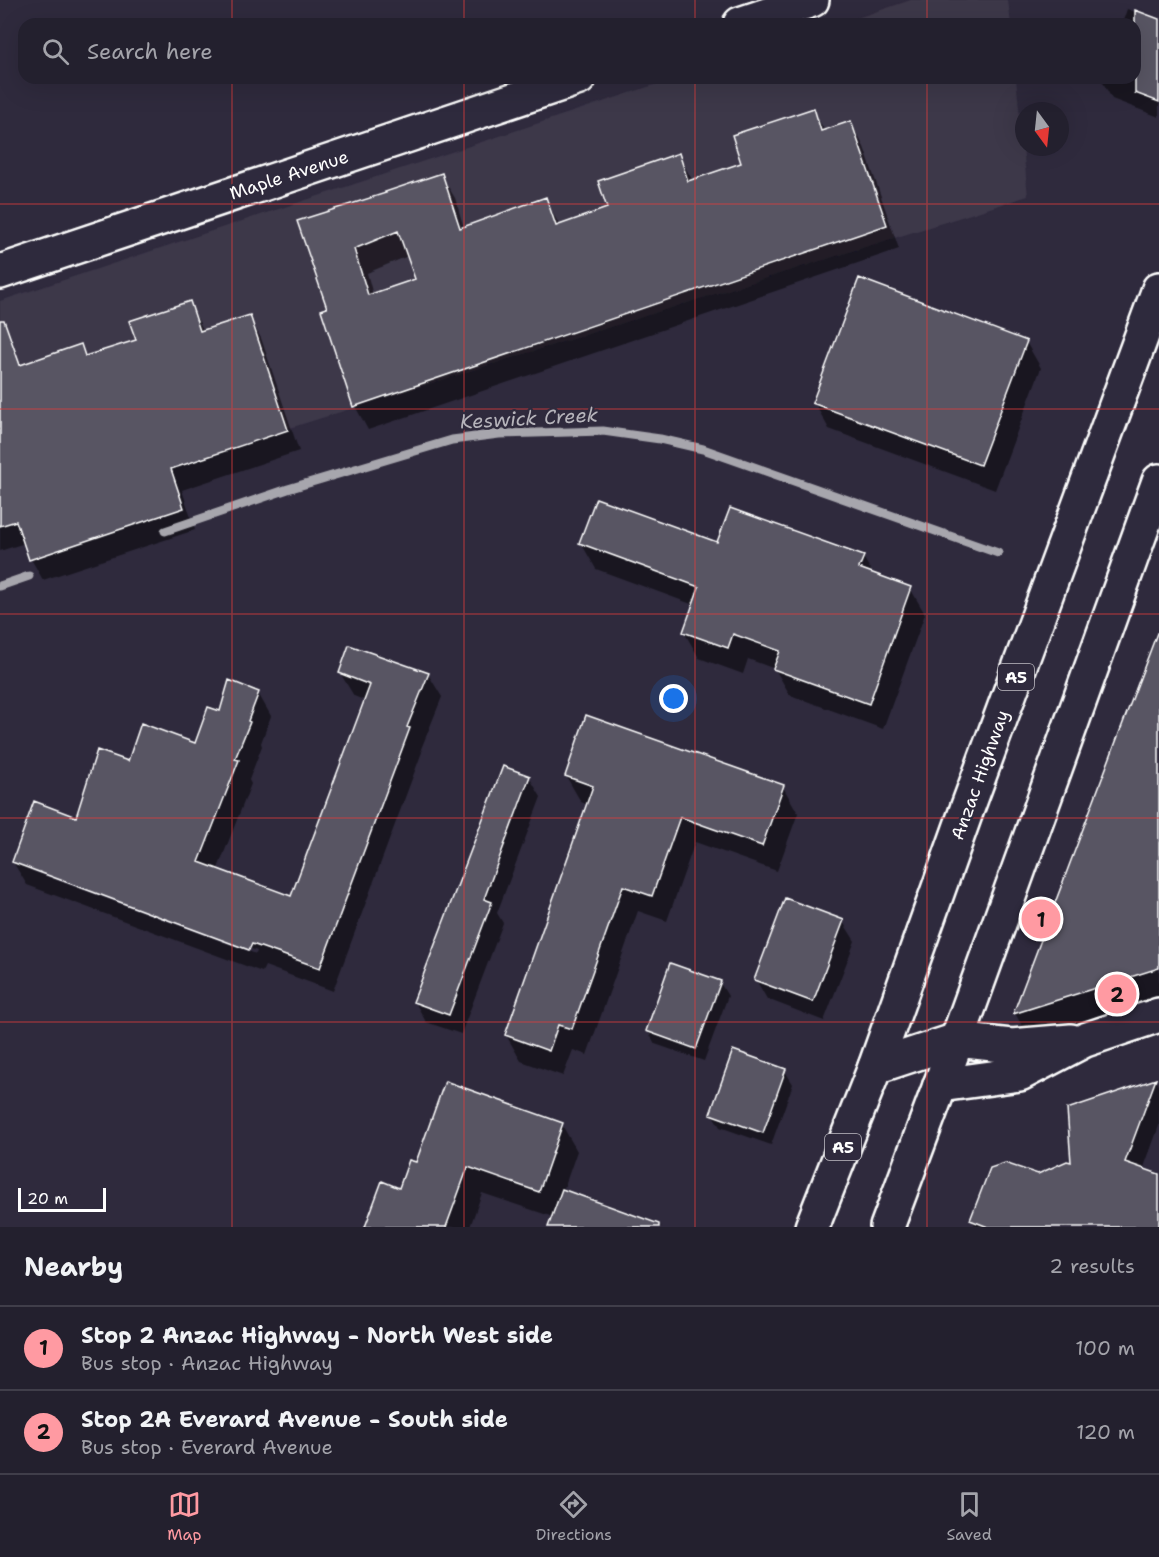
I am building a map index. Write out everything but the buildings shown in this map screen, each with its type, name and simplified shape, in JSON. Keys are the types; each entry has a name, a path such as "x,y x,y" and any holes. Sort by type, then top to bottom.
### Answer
{"main road":[{"path":"758,18 812,0"},
{"name":"Maple Avenue","path":"0,272 561,84"},
{"name":"Anzac Highway","path":"812,1227 875,1067 967,809 1152,327 1159,289"},
{"path":"887,1227 1153,515 1159,481"},
{"path":"940,1085 1020,1074 1085,1040 1159,1016"},
{"path":"875,1067 957,1040 1011,1046 1085,1040"}],"shaded area":[{"path":"911,0 1008,0 1010,18 857,18"},
{"path":"657,84 1017,84 1018,102 1015,102 1015,156 1024,156 1028,196 0,519 0,301"}],"waterway":[{"name":"Keswick Creek","path":"165,531 288,489 452,440 499,434 603,431 660,439 703,449 998,553"},
{"name":"Keswick Creek","path":"0,586 29,576"}],"place":[{"name":"Stop 2 Anzac Highway - North West side","path":"1041,919"},
{"name":"Stop 2A Everard Avenue - South side","path":"1117,994"}]}
